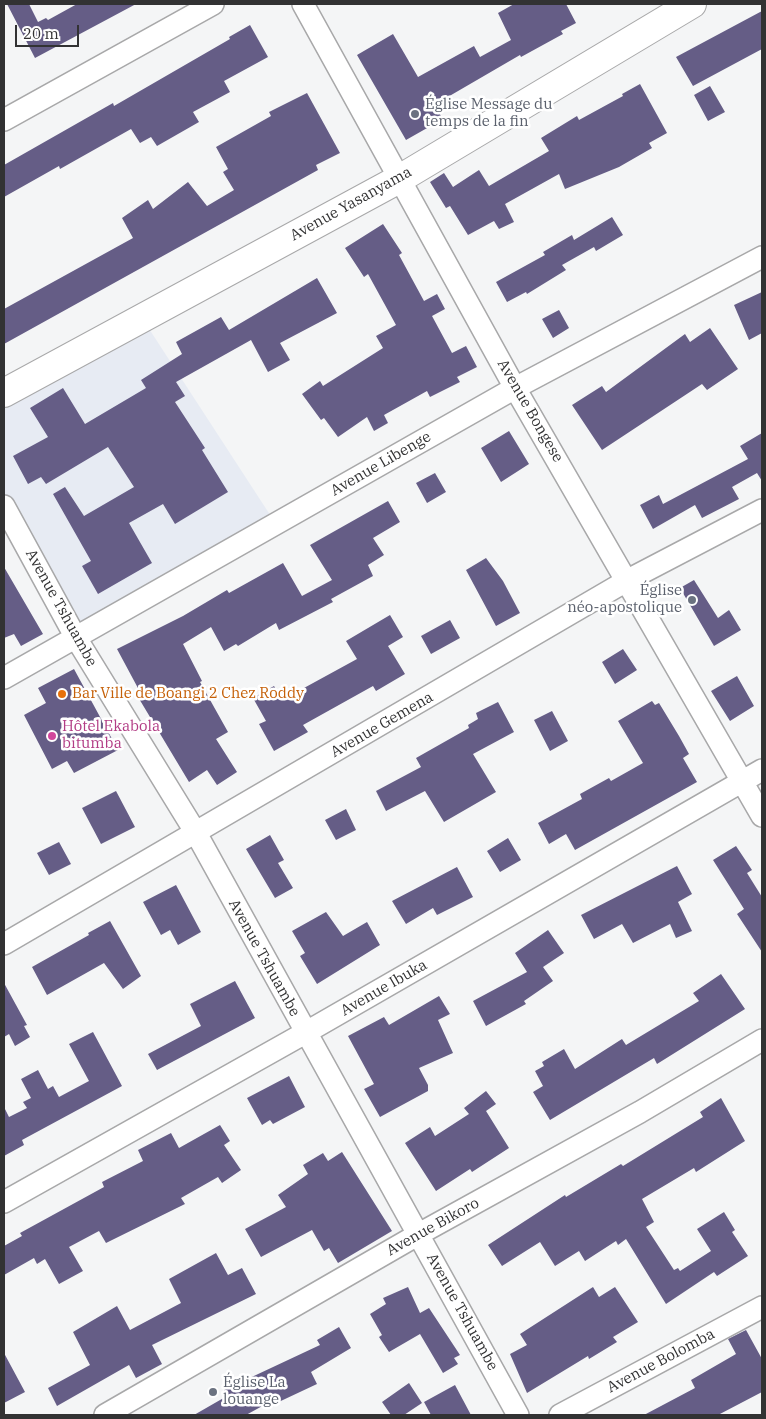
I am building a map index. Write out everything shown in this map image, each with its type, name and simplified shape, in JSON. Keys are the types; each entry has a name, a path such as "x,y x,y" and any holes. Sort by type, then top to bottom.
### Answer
{"street":[{"path":"4,120 213,4"},
{"name":"Avenue Bongese","path":"303,4 401,178 515,388 628,580 762,816"},
{"name":"Avenue Yasanyama","path":"4,393 401,178 692,4"},
{"name":"Avenue Libenge","path":"4,678 515,388 762,257"},
{"name":"Avenue Tshuambe","path":"4,506 76,638 196,833 518,1415"},
{"name":"Avenue Gemena","path":"4,944 628,580 762,510"},
{"name":"Avenue Ibuka","path":"4,1202 305,1033 762,770"},
{"name":"Avenue Bikoro","path":"105,1415 419,1234 640,1112 762,1040"},
{"name":"Avenue Bolomba","path":"560,1415 762,1306"}],"shaded area":[{"path":"142,318 276,524 76,638 4,506 4,393"}],"building":[{"path":"7,4 29,4 38,22 46,18 48,20 77,4 136,4 35,58"},
{"path":"514,4 566,4 576,23 561,31 563,34 521,57 520,55 434,105 443,119 406,140 357,55 393,34 418,77 474,46 480,57 511,40 498,13"},
{"path":"762,11 762,49 693,86 676,57"},
{"path":"250,25 268,57 224,81 230,92 193,112 199,122 157,146 151,137 140,143 131,129 60,169 59,166 4,197 4,165 113,103 114,106 230,39 229,37"},
{"path":"640,84 667,133 649,143 652,148 619,167 565,189 559,174 505,204 514,222 499,229 494,221 468,235 450,206 446,208 430,182 444,173 453,187 479,170 489,186 549,151 541,138 577,116 579,120 623,96 622,94"},
{"path":"710,86 725,112 708,121 694,95"},
{"path":"307,93 340,153 316,165 318,170 4,344 4,309 133,238 122,218 148,200 153,209 188,182 207,206 234,190 223,172 228,169 216,147 271,116 269,112"},
{"path":"612,217 623,235 596,251 594,247 562,265 566,270 527,294 526,292 507,302 496,282 545,255 543,252 572,235 574,240"},
{"path":"383,224 402,253 399,255 424,301 437,294 445,309 432,316 452,353 466,346 477,367 457,377 460,382 430,397 427,391 384,415 388,423 374,431 367,417 338,437 324,418 321,420 302,394 320,381 323,386 383,348 376,336 396,325 368,274 364,277 345,248"},
{"path":"317,278 337,313 280,343 290,360 268,372 251,340 176,382 185,396 175,402 205,448 202,450 228,492 175,524 163,504 129,523 152,563 98,594 82,566 91,561 53,494 65,487 84,516 134,487 108,447 46,484 41,477 28,484 13,456 48,437 30,408 63,388 85,424 146,388 141,380 182,354 176,342 221,317 229,330"},
{"path":"762,292 762,333 749,340 734,305"},
{"path":"559,310 569,328 553,338 542,319"},
{"path":"710,328 738,369 707,390 702,384 602,450 572,405 602,386 606,392 685,334 690,342"},
{"path":"509,431 529,464 501,482 481,448"},
{"path":"762,433 762,481 757,473 732,487 739,499 702,518 695,505 653,529 640,505 659,495 663,504 748,459 740,446"},
{"path":"435,473 446,492 427,503 416,483"},
{"path":"388,501 400,522 373,538 384,555 368,565 373,576 331,599 333,602 279,630 276,623 238,646 236,644 224,651 211,627 183,644 202,681 200,682 228,732 216,739 237,772 217,785 207,770 189,782 135,692 139,690 117,649 183,616 227,590 229,593 283,563 302,596 332,580 310,545"},
{"path":"486,558 503,581 520,613 496,626 466,570"},
{"path":"4,567 43,634 21,646 14,634 4,638"},
{"path":"694,580 718,618 729,610 741,630 714,646 680,588"},
{"path":"390,615 403,637 388,646 405,674 376,691 373,686 303,725 308,732 274,751 259,724 266,721 253,698 274,686 282,700 357,659 346,641"},
{"path":"450,620 460,638 431,654 421,636"},
{"path":"623,649 637,670 615,684 602,662"},
{"path":"74,669 118,750 74,773 67,761 52,769 24,715 46,703 38,688"},
{"path":"737,676 754,706 730,721 711,691"},
{"path":"652,701 655,705 659,703 689,754 683,758 697,782 575,850 566,834 549,844 538,823 582,799 580,794 609,778 611,781 643,763 618,721"},
{"path":"498,702 514,732 473,754 496,792 444,822 425,791 386,811 376,791 421,767 416,758 469,728 468,725 478,719 476,713"},
{"path":"552,711 568,741 550,751 534,720"},
{"path":"116,791 135,827 101,844 82,808"},
{"path":"346,809 356,830 336,840 325,820"},
{"path":"270,835 284,860 278,863 293,888 275,898 246,849"},
{"path":"508,838 521,860 500,872 487,851"},
{"path":"59,842 71,864 49,875 37,853"},
{"path":"736,846 752,870 747,873 762,897 762,952 737,914 744,909 713,860"},
{"path":"677,866 692,894 678,902 692,931 676,938 670,924 633,943 622,924 594,939 581,915"},
{"path":"457,867 473,897 437,915 433,908 406,924 392,901"},
{"path":"176,885 201,932 178,945 170,930 161,935 143,902"},
{"path":"326,912 343,936 367,922 380,945 317,984 300,956 305,953 292,931"},
{"path":"110,921 141,976 123,989 104,963 47,995 32,967"},
{"path":"548,930 564,953 543,967 553,981 524,1001 526,1004 486,1026 473,1001 527,972 515,953"},
{"path":"721,974 745,1009 657,1064 654,1058 550,1120 533,1092 543,1086 535,1071 544,1066 542,1062 564,1049 575,1069 622,1039 626,1045 699,1001 693,993"},
{"path":"235,981 255,1018 157,1070 148,1054 201,1026 190,1004"},
{"path":"4,983 27,1025 24,1026 30,1037 15,1046 9,1034 4,1037"},
{"path":"439,996 450,1014 438,1020 453,1053 419,1068 428,1085 428,1091 380,1117 364,1089 374,1084 348,1036 384,1017 389,1025"},
{"path":"93,1032 122,1086 22,1140 24,1145 4,1156 4,1107 9,1117 27,1108 23,1102 31,1098 21,1079 38,1070 48,1089 53,1086 59,1097 89,1081 69,1044"},
{"path":"289,1076 305,1107 273,1124 270,1120 262,1125 247,1098"},
{"path":"486,1091 496,1104 486,1111 509,1148 472,1172 470,1169 436,1191 405,1143 430,1127 435,1136 469,1114 464,1108"},
{"path":"721,1098 745,1141 696,1172 694,1168 642,1199 654,1222 646,1227 674,1270 678,1268 680,1271 711,1251 697,1229 724,1212 735,1230 732,1232 748,1256 717,1276 714,1272 666,1304 626,1239 618,1245 616,1241 585,1261 579,1251 555,1266 540,1242 502,1266 488,1245 565,1195 566,1197 621,1164 623,1166 703,1117 700,1112"},
{"path":"220,1125 230,1141 224,1145 241,1170 222,1183 218,1177 181,1198 185,1204 106,1243 99,1231 69,1247 83,1271 59,1284 45,1259 37,1264 34,1258 4,1275 4,1246 22,1236 20,1233 104,1187 102,1182 143,1161 138,1150 171,1133 179,1148"},
{"path":"342,1152 392,1231 338,1263 329,1248 324,1251 312,1230 261,1257 245,1229 286,1207 278,1195 308,1174 303,1165 323,1153 328,1161"},
{"path":"216,1253 228,1275 242,1268 256,1294 152,1345 162,1364 136,1378 129,1365 57,1406 48,1388 90,1365 73,1332 117,1306 130,1330 181,1303 169,1279"},
{"path":"408,1287 420,1313 429,1308 460,1355 454,1358 458,1364 443,1373 420,1334 389,1352 379,1337 382,1335 370,1314 386,1304 383,1298"},
{"path":"593,1287 599,1297 615,1287 638,1322 613,1337 617,1342 589,1359 588,1356 527,1393 510,1354 527,1345 520,1334"},
{"path":"339,1327 351,1348 311,1372 317,1384 268,1407 266,1404 246,1415 194,1415 227,1396 224,1390 320,1345 317,1340"},
{"path":"746,1330 762,1359 762,1392 718,1415 644,1415 695,1388 691,1380 736,1354 728,1339"},
{"path":"4,1353 25,1392 4,1403"},
{"path":"409,1383 422,1403 404,1415 391,1415 382,1402"},
{"path":"455,1385 471,1415 431,1415 424,1402"}],"place":[{"name":"Église Message du temps de la fin","path":"415,114"},
{"name":"Église néo-apostolique","path":"692,600"},
{"name":"Bar Ville de Boangi 2 Chez Roddy","path":"62,694"},
{"name":"Hôtel Ekabola bitumba","path":"52,736"},
{"name":"Église La louange","path":"213,1392"}]}
